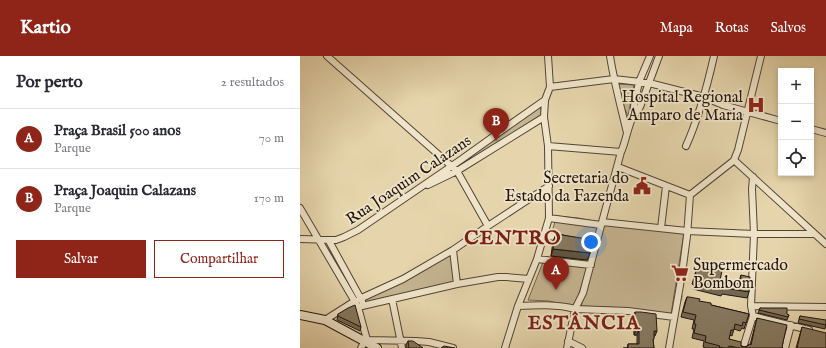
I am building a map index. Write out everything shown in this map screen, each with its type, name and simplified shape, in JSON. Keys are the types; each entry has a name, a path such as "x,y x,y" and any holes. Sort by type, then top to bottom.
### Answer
{"street":[{"path":"327,56 457,171 488,226"},
{"path":"505,348 518,306 537,258 548,218 548,146 544,117 545,100 550,87 548,56"},
{"path":"610,56 627,134"},
{"path":"567,348 575,309 591,265 593,242 601,223 634,115 634,106 639,82 650,56"},
{"path":"634,115 638,112 659,56"},
{"path":"686,146 694,129 704,97 714,56"},
{"path":"669,348 682,274 690,195 734,160 738,150 761,56"},
{"path":"550,87 614,79 649,83 704,97 723,105 778,120"},
{"name":"Rua Joaquim Calazans","path":"300,239 336,240 358,230 545,100"},
{"path":"414,192 457,171 544,117"},
{"path":"814,130 826,133"},
{"path":"548,146 622,152"},
{"path":"734,160 826,244"},
{"path":"618,167 690,195"},
{"path":"743,348 753,316 751,306 754,234 752,189 754,177"},
{"path":"325,320 403,279 453,250 549,186"},
{"path":"661,228 666,186"},
{"path":"300,208 359,303"},
{"path":"548,218 687,230 754,234 815,234"},
{"path":"543,235 565,238"},
{"path":"329,241 359,303 364,343"},
{"path":"453,250 457,284"},
{"path":"537,258 591,265"},
{"path":"359,303 392,299 457,284 498,277 529,278"},
{"path":"392,299 402,348"},
{"path":"518,306 551,306 569,307 575,309 628,311 674,317"},
{"path":"751,306 826,307"},
{"path":"300,315 325,320 364,343 378,348"},
{"path":"753,316 812,330"},
{"path":"785,348 791,325"},
{"path":"364,343 401,340 430,342 452,348"},
{"path":"568,341 582,348"}],"shaded area":[{"path":"617,84 634,85 628,116 617,92"},
{"path":"541,105 541,117 458,169 455,165"},
{"path":"557,216 599,222 594,241 553,233 552,231"},
{"path":"603,225 684,233 671,314 627,308 581,306"},
{"path":"454,250 461,284 363,305 364,298"},
{"path":"543,262 587,267 575,307 549,301 528,300"}],"building":[{"path":"556,234 593,240 590,253 553,249"},
{"path":"699,266 722,271 720,280 740,284 741,275 750,277 749,292 724,288 723,290 695,283 697,279 694,278"},
{"path":"687,297 700,299 699,301 711,303 711,305 749,314 746,323 743,322 742,326 735,324 734,330 731,330 729,339 741,342 741,346 744,347 748,346 749,344 751,345 757,318 787,325 782,348 739,348 729,346 728,348 724,348 705,342 706,336 694,333 696,315 683,312"},
{"path":"355,305 361,327 338,316 338,314"},
{"path":"760,308 787,308 787,314 789,315 788,317 759,310"},
{"path":"635,312 656,314 657,331 654,331 654,348 628,348 628,344 639,344 639,330 636,330"},
{"path":"800,316 826,320 826,325 799,319"},
{"path":"802,327 826,333 826,348 797,348"},
{"path":"408,341 413,341 423,348 409,348"},
{"path":"444,346 455,348 441,348"}],"tunnel":[{"path":"677,297 693,301"}],"place":[{"name":"Hospital Regional Amparo de Maria","path":"756,105"},
{"name":"Praça Joaquin Calazans","path":"496,141"},
{"name":"Secretaria do Estado da Fazenda","path":"642,186"},
{"name":"Supermercado Bombom","path":"680,273"},
{"name":"Praça Brasil 500 anos","path":"556,290"}],"district":[{"name":"CENTRO","path":"513,237"},
{"name":"ESTÂNCIA","path":"584,322"}]}
